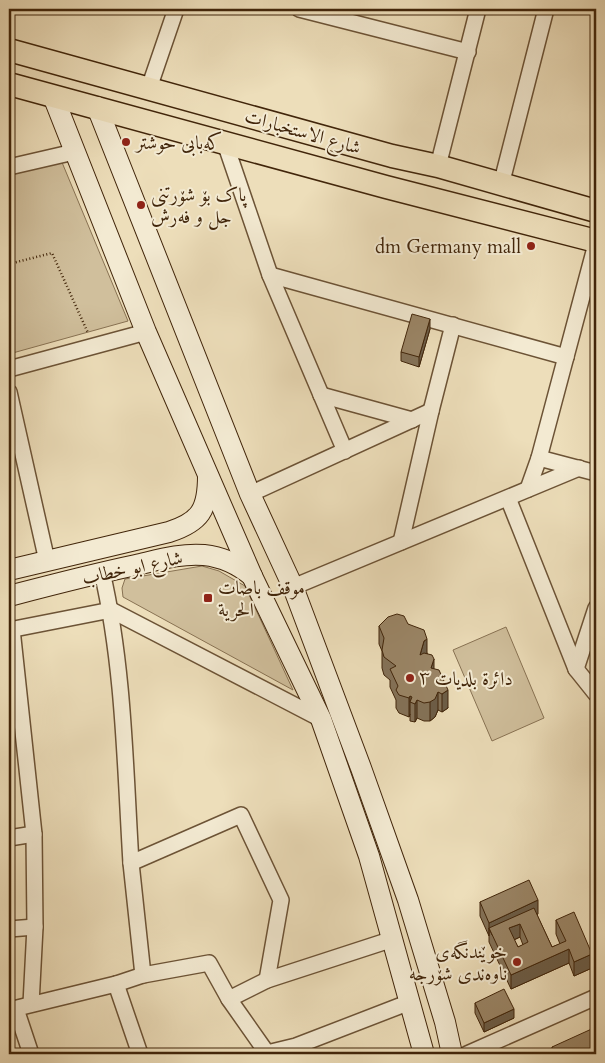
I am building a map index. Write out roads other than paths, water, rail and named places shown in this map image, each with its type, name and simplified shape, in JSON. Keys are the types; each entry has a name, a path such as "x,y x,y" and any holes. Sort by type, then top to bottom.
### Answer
{"main road":[{"name":"شارع الاستخبارات","path":"9,50 392,156 438,166 596,211"},
{"name":"شارع الاستخبارات","path":"9,84 596,243"},
{"path":"53,96 146,332 252,576 321,719 358,824 393,939 424,1054"},
{"path":"97,108 250,494 292,588 361,768 408,900 445,1022 452,1054"},
{"path":"386,186 392,156"},
{"name":"شارع ابو خطاب","path":"9,570 185,527 198,517 204,506 207,495 208,474"},
{"path":"169,532 175,556"},
{"name":"شارع ابو خطاب","path":"9,596 102,572 175,556 202,555 216,558 237,566 252,576"}],"street":[{"path":"149,88 176,9"},
{"path":"299,9 468,52"},
{"path":"438,166 478,9"},
{"path":"501,185 546,9"},
{"path":"225,143 270,275 345,451"},
{"path":"9,167 74,152"},
{"path":"528,489 539,458 596,243"},
{"path":"270,275 566,357"},
{"path":"401,542 453,325"},
{"path":"9,369 146,332"},
{"path":"9,392 47,561"},
{"path":"321,395 412,420"},
{"path":"250,494 431,411"},
{"path":"539,458 596,473"},
{"path":"292,588 578,468"},
{"path":"508,498 576,669 596,694"},
{"path":"102,572 111,610 119,665 130,863 142,975"},
{"path":"576,669 596,608"},
{"path":"31,1004 35,927 34,834 10,630 111,610 321,719"},
{"path":"130,863 241,815 281,900 267,980"},
{"path":"9,838 34,834"},
{"path":"9,929 35,927"},
{"path":"229,999 267,980 393,939"},
{"path":"31,1054 12,1009 116,984 142,975 209,962 229,999 265,1054 298,1050 410,1002"},
{"path":"116,984 140,1054"},
{"path":"467,1054 596,997"}],"place":[{"name":"کەبابی حوشتر","path":"126,142"},
{"name":"پاک بۆ شۆرتنی جل و فەرش","path":"141,205"},
{"name":"dm Germany mall","path":"531,246"},
{"name":"موقف باصات الحریة","path":"208,598"},
{"name":"دائرة بلديات ٣","path":"410,678"},
{"name":"خوێندنگەی ناوەندی شۆرجە","path":"517,962"}]}
